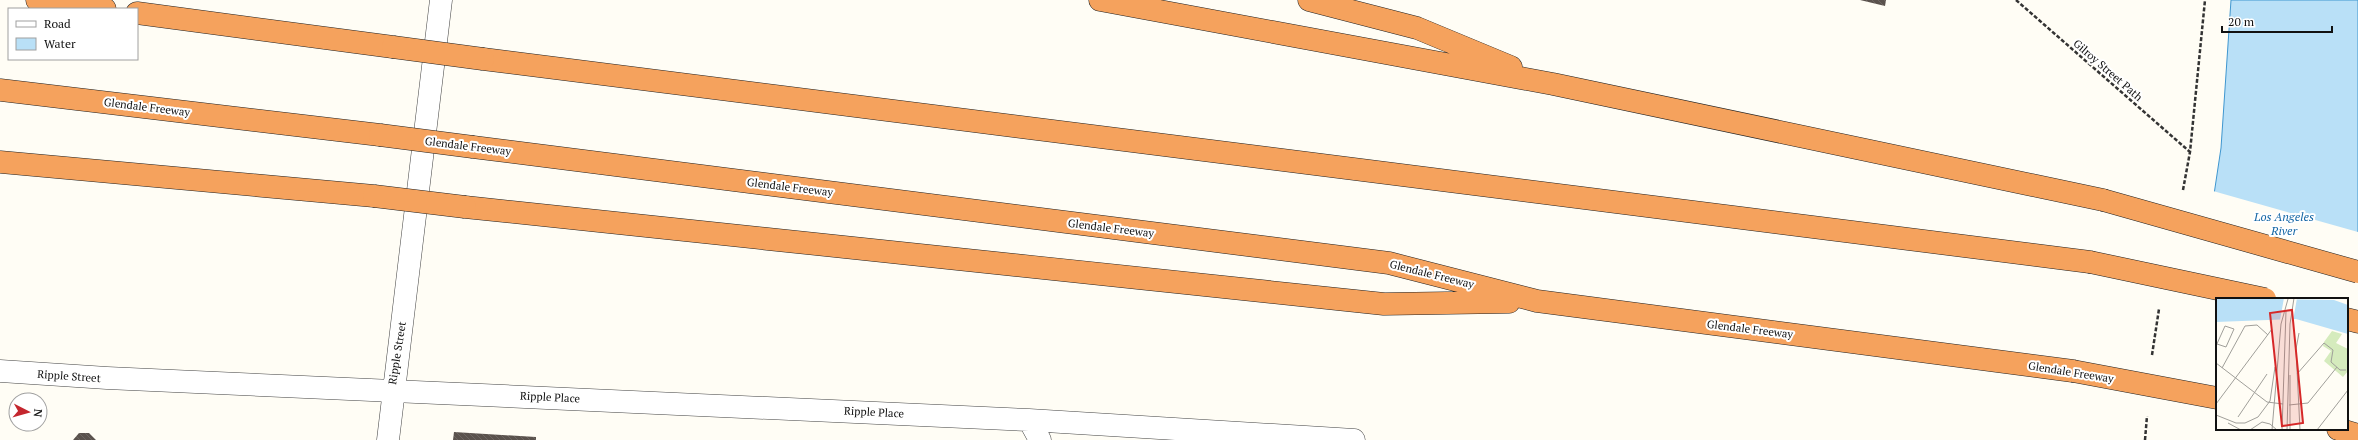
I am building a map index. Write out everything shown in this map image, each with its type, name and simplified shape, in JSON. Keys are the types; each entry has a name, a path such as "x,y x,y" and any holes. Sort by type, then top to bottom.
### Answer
{"highway":[{"path":"37,0 97,8"},
{"path":"1100,0 1553,84 2103,200 2358,272"},
{"path":"1310,0 1417,28 1553,84"},
{"path":"138,13 483,59 2090,262 2260,298"},
{"name":"Glendale Freeway","path":"0,90 380,134 1388,263 1537,301 2073,371 2216,398"},
{"path":"0,162 374,196 465,207 1384,304 1537,301"},
{"path":"2348,319 2358,322"},
{"path":"2341,430 2358,435"}],"street":[{"name":"Ripple Street","path":"0,371 107,378 393,390 441,0"},
{"name":"Ripple Place","path":"393,390 1029,420 1354,440"},
{"path":"388,440 393,390"},
{"path":"1029,420 1040,440"}],"path":[{"name":"Gilroy Street Path","path":"2016,0 2190,152"}],"water":[{"name":"Los Angeles River","path":"2231,0 2358,0 2358,440 2177,440 2221,148"}],"pier":[{"path":"2213,191 2358,232 2358,440 2175,440"}],"building":[{"path":"1860,0 1886,0 1885,6"},
{"path":"454,432 536,437 536,440 453,440"},
{"path":"79,433 89,433 96,440 73,440"}]}
